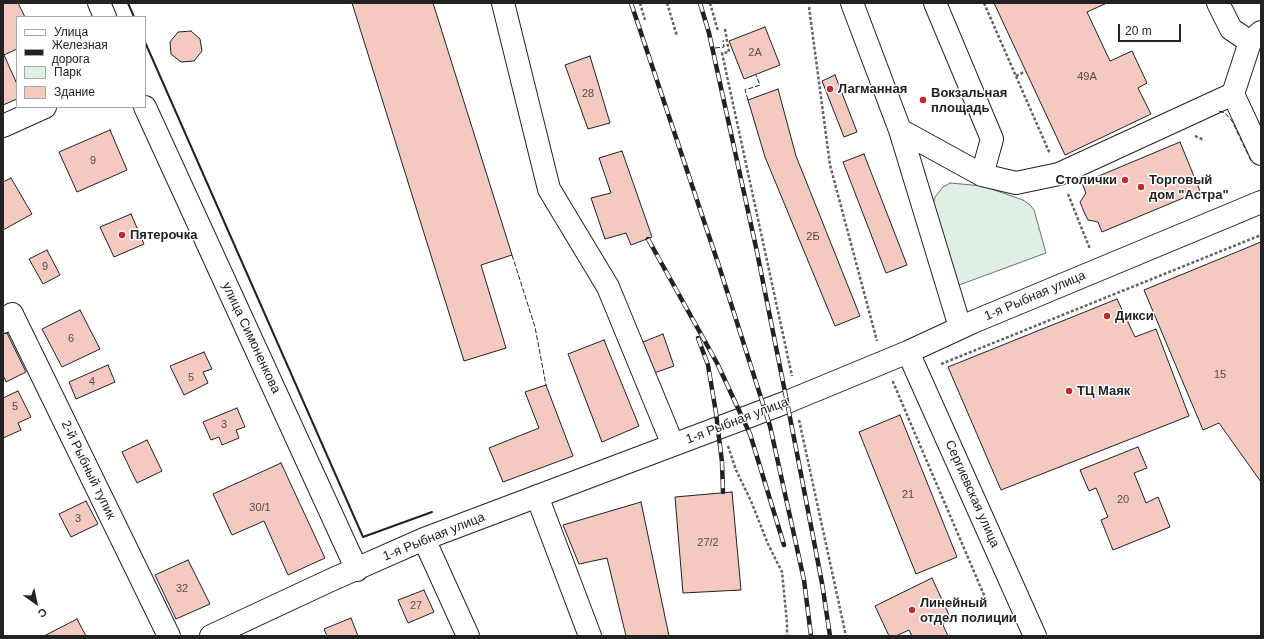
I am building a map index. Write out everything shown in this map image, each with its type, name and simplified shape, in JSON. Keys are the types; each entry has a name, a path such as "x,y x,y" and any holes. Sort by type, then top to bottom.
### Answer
{"street":[{"path":"98,3 104,16"},
{"path":"503,3 549,189 608,287 673,445"},
{"path":"852,3 900,130 960,328"},
{"path":"935,3 992,139 982,175"},
{"path":"900,130 982,175 1016,183 1059,174 1233,94 1256,37 1231,29 1218,3"},
{"path":"1233,94 1261,154"},
{"path":"3,126 43,108"},
{"name":"улица Симоненкова","path":"145,108 357,570"},
{"name":"1-я Рыбная улица","path":"211,636 331,580 357,570 424,539 673,445 797,408 908,352 960,328 1261,202"},
{"name":"2-й Рыбный тупик","path":"3,322 12,314 169,636"},
{"name":"Сергиевская улица","path":"908,352 1035,636"},
{"path":"537,496 590,636"},
{"path":"424,539 468,636"}],"path":[{"path":"640,3 645,20"},
{"path":"667,3 677,36"},
{"path":"710,3 718,31"},
{"path":"984,3 1052,158"},
{"path":"809,7 830,165 877,341"},
{"path":"725,29 729,52 722,52 846,636"},
{"path":"1016,76 1026,72"},
{"path":"1067,191 1090,249"},
{"path":"941,364 1261,235"},
{"path":"893,382 987,602"},
{"path":"728,444 736,470 751,500 768,544 782,572 787,636"}],"green space":[{"path":"950,183 983,186 1023,200 1030,205 1034,210 1046,253 959,285 937,227 932,208 935,197 943,187"}],"building":[{"path":"3,3 18,3 24,16 16,16 16,49 4,55"},
{"path":"352,3 433,3 512,255 481,265 506,348 464,361"},
{"path":"994,3 1107,3 1087,12 1110,61 1132,51 1147,83 1138,88 1151,114 1065,155"},
{"path":"765,27 780,65 744,79 729,41"},
{"path":"191,31 200,39 202,51 194,61 181,62 171,54 170,42 178,32"},
{"path":"4,55 16,82 16,99 3,105"},
{"path":"590,56 610,123 588,129 565,65"},
{"path":"835,75 857,132 844,137 822,81"},
{"path":"778,89 796,156 860,316 835,326 765,157 748,100"},
{"path":"110,130 127,170 77,192 59,152"},
{"name":"Торговый дом \"Астра\"","path":"1180,142 1200,191 1102,232 1098,222 1088,220 1080,202 1086,193 1082,183"},
{"path":"622,151 652,237 631,245 626,233 605,239 591,198 611,193 599,158"},
{"path":"864,154 907,265 886,273 843,162"},
{"path":"11,178 32,214 3,230 3,182"},
{"path":"131,214 144,244 114,257 100,227"},
{"path":"1261,242 1261,482 1219,423 1203,430 1144,290"},
{"path":"47,250 60,275 43,284 29,259"},
{"name":"ТЦ Маяк","path":"1117,299 1135,337 1156,329 1189,416 1001,490 948,367"},
{"path":"80,310 100,349 62,367 42,329"},
{"path":"7,333 26,372 6,382 3,375 3,334"},
{"path":"663,334 674,366 654,373 643,342"},
{"path":"604,340 639,426 602,442 568,354"},
{"path":"204,352 212,369 203,372 208,383 184,395 170,366"},
{"path":"108,365 115,382 76,399 69,382"},
{"path":"546,385 573,456 503,482 489,448 539,428 525,392"},
{"path":"18,391 31,417 18,423 21,430 3,438 3,398"},
{"path":"237,408 245,427 236,430 239,438 222,445 219,437 211,440 203,422"},
{"path":"900,415 957,557 916,574 859,432"},
{"path":"147,440 162,471 137,483 122,452"},
{"path":"1138,447 1147,468 1134,473 1146,503 1158,497 1170,527 1113,550 1101,520 1108,517 1096,488 1089,491 1080,470"},
{"path":"281,463 325,558 288,575 264,521 232,535 213,494"},
{"path":"732,492 741,590 683,593 675,497"},
{"path":"86,501 98,524 71,537 59,514"},
{"path":"641,502 669,636 626,636 607,558 579,564 563,525"},
{"path":"188,560 210,604 176,619 155,575"},
{"name":"Линейный отдел полиции","path":"932,578 949,615 943,625 948,636 912,636 909,630 896,636 889,636 875,606"},
{"path":"424,590 434,612 408,623 398,600"},
{"path":"351,618 358,636 327,636 324,629"},
{"path":"77,619 86,636 44,636"}],"railway":[{"path":"631,3 719,266 770,426 804,580 811,636"},
{"path":"700,3 709,33 757,252 822,583 830,636"},
{"path":"648,239 717,363 750,434 784,545"},
{"path":"698,338 708,365 716,413 722,462 723,492"}],"fence":[{"path":"715,48 724,47 723,40"},
{"path":"748,100 745,90 760,85 756,75"},
{"path":"1219,111 1225,113 1232,121 1252,163"},
{"path":"512,255 535,327 546,385"}],"wall":[{"path":"128,3 134,16"},
{"path":"146,44 363,537 432,512"}],"place":[{"name":"Лагманная","path":"830,89"},
{"name":"Вокзальная площадь","path":"923,100"},
{"name":"Столички","path":"1125,180"},
{"name":"Торговый дом \"Астра\"","path":"1141,187"},
{"name":"Пятерочка","path":"122,235"},
{"name":"Дикси","path":"1107,316"},
{"name":"ТЦ Маяк","path":"1069,391"},
{"name":"Линейный отдел полиции","path":"912,610"}]}
